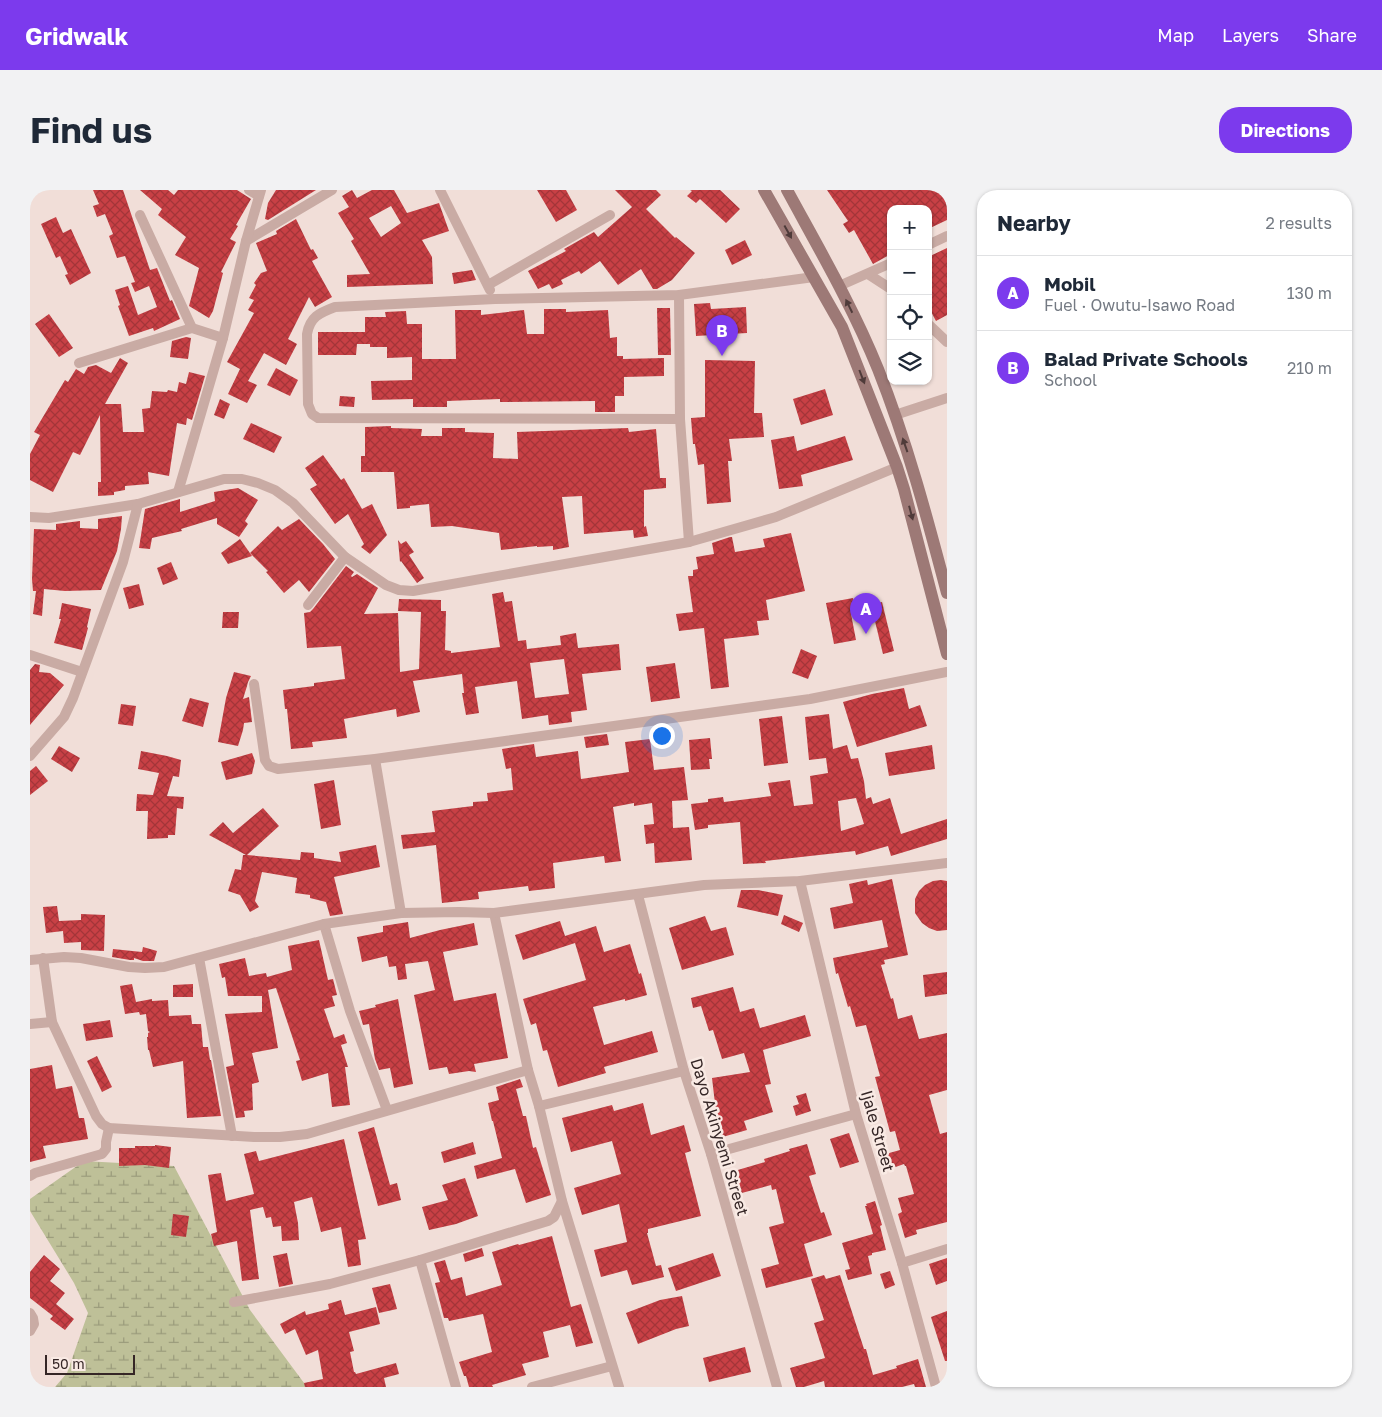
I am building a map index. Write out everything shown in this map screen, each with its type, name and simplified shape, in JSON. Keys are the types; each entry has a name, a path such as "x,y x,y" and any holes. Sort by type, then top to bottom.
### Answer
{"street":[{"path":"178,492 223,338 246,241 260,193 249,190"},
{"path":"246,241 332,190"},
{"path":"440,190 495,299"},
{"path":"764,190 842,327 897,467 947,654"},
{"path":"787,190 839,286 877,367 918,484 947,593"},
{"path":"140,215 192,328"},
{"path":"488,285 610,215"},
{"path":"932,243 947,236"},
{"path":"839,286 887,265"},
{"path":"868,274 887,286"},
{"path":"680,419 318,418 312,414 308,404 306,334 309,324 314,318 324,311 335,307 495,299 679,295 814,277"},
{"path":"679,295 680,419 689,542"},
{"path":"79,363 192,328 223,338"},
{"path":"932,328 947,342"},
{"path":"895,415 947,398"},
{"path":"30,517 49,518 138,504 224,479 242,479 275,490 293,504 345,557 386,585 399,590 413,591 689,542 776,517 897,467"},
{"path":"30,756 64,717 122,562 138,504"},
{"path":"308,606 345,557"},
{"path":"30,655 82,672"},
{"path":"254,684 265,760 269,766 278,769 375,759 810,699 947,672"},
{"path":"375,759 401,912"},
{"path":"30,960 81,958 130,967 164,967 324,924 401,912 494,913 704,885 800,881 947,863"},
{"name":"Ijale Street","path":"800,881 856,1114 902,1263 936,1387"},
{"name":"Dayo Akinyemi Street","path":"638,895 684,1071 711,1154 777,1387"},
{"path":"494,913 528,1070 539,1106 562,1201 619,1387"},
{"path":"324,924 350,1011 387,1110"},
{"path":"43,958 52,1022 96,1116 102,1124 109,1128 232,1136 280,1137 307,1134 528,1070"},
{"path":"199,958 232,1136"},
{"path":"30,1024 52,1022"},
{"path":"539,1106 684,1071"},
{"path":"711,1154 856,1114"},
{"path":"30,1176 102,1154 106,1149 109,1128"},
{"path":"234,1302 330,1284 420,1260 548,1221 554,1217 562,1201"},
{"path":"902,1263 947,1249"},
{"path":"420,1260 456,1387"},
{"path":"30,1313 34,1324 30,1331"},
{"path":"532,1387 612,1366"}],"green space":[{"path":"84,1161 174,1166 250,1310 307,1387 55,1387 67,1373 88,1313 74,1283 30,1211 30,1199"}],"building":[{"path":"93,190 123,190 150,270 157,268 170,301 172,300 180,319 154,331 153,328 129,336 118,306 120,305 115,290 128,286 138,315 157,307 149,286 135,292 131,283 135,282 125,256 117,258 109,236 113,234 105,214 97,217 93,206 99,204"},
{"path":"140,190 168,190 174,195 178,190 237,190 251,199 230,239 236,242 221,272 223,273 213,311 209,318 189,306 199,268 175,255 186,237 158,215 162,209"},
{"path":"276,190 316,190 268,220 265,219 268,203"},
{"path":"352,190 357,198 372,190 394,190 407,213 439,203 449,231 422,240 432,257 433,284 347,287 347,275 370,274 351,241 354,239 338,213 349,207 342,196","holes":["391,206 401,223 381,237 369,218"]},
{"path":"537,190 566,190 577,210 556,222"},
{"path":"615,190 656,190 661,195 646,209 675,238 695,253 672,280 657,289 653,289 641,269 618,285 600,261 581,274 579,271 561,280 563,284 552,289 549,284 538,289 528,271 566,251 564,249 594,232 598,237 632,207"},
{"path":"690,190 720,190 740,209 726,223 700,199 696,203 687,196 692,191"},
{"path":"827,190 947,190 947,220 932,227 932,205 887,205 887,256 873,264 854,230 849,233 843,224 848,221"},
{"path":"56,217 63,233 71,229 91,273 70,285 65,275 68,274 60,256 56,258 41,224"},
{"path":"296,219 311,250 313,249 318,258 312,261 332,297 315,307 309,297 288,339 297,344 286,365 264,353 248,381 257,385 247,403 228,394 240,369 227,362 254,313 248,310 254,300 249,298 256,285 254,283 261,273 267,271 256,243 277,234 276,231"},
{"path":"745,240 752,255 732,265 725,250"},
{"path":"947,248 947,315 936,321 932,314 932,255"},
{"path":"472,270 476,280 454,284 452,273"},
{"path":"710,303 711,309 746,307 747,333 696,336 694,304"},
{"path":"657,308 670,308 671,355 658,355"},
{"path":"544,309 566,309 566,312 608,310 610,338 617,337 617,356 623,356 623,359 664,358 664,376 624,377 624,396 615,396 615,412 595,412 595,401 500,402 500,399 447,401 447,407 413,407 413,399 372,400 371,381 412,380 412,357 387,358 387,347 370,347 370,344 357,344 356,355 318,355 318,332 365,332 365,317 386,317 385,312 406,311 407,324 422,324 422,359 456,359 455,310 481,310 481,315 524,310 527,334 544,334"},
{"path":"49,314 73,348 59,357 35,324"},
{"path":"186,337 191,338 188,359 170,357 172,341"},
{"path":"120,358 128,363 105,404 121,404 123,432 144,432 142,409 150,408 152,391 167,392 168,390 177,392 179,382 186,384 189,372 205,376 192,420 187,418 186,425 177,423 169,476 148,472 149,484 125,486 125,490 114,492 114,495 98,496 98,482 101,482 100,415 80,455 73,452 53,492 30,480 30,454 40,435 34,432 65,380 68,382 76,369 84,374 88,367 96,365 111,373"},
{"path":"705,360 755,361 754,413 762,413 764,437 729,439 732,461 728,461 731,502 707,504 704,464 698,465 695,444 693,444 691,418 705,417"},
{"path":"276,368 298,380 290,396 267,385"},
{"path":"825,389 833,415 801,425 793,399"},
{"path":"340,396 355,397 354,407 339,406"},
{"path":"220,399 230,404 224,419 214,415"},
{"path":"251,423 282,437 274,453 243,439"},
{"path":"391,426 391,428 422,429 421,436 442,436 442,428 465,428 465,432 494,433 493,458 518,459 517,432 628,428 629,432 656,429 660,478 666,478 666,488 644,490 644,527 646,526 648,536 634,538 633,530 584,534 582,496 562,497 569,547 553,550 553,546 537,546 501,550 499,533 452,526 431,527 429,504 397,509 394,472 361,472 361,456 365,456 365,427"},
{"path":"794,436 797,451 845,436 853,460 801,475 803,486 779,489 771,440"},
{"path":"323,455 341,480 344,478 362,509 372,504 387,535 370,554 361,547 364,544 348,514 335,524 310,489 317,485 305,468"},
{"path":"238,488 258,500 245,521 248,524 239,537 217,524 217,518 181,529 182,531 152,538 150,549 139,548 145,509 180,499 180,512 215,501 214,492"},
{"path":"122,516 117,551 101,590 65,591 44,589 42,616 33,614 36,591 33,591 32,579 34,529 56,530 56,524 80,521 80,528 98,529 98,519"},
{"path":"299,519 335,559 309,592 299,580 284,593 266,572 268,571 250,553 278,526 282,530"},
{"path":"791,533 805,591 766,600 769,620 757,621 759,635 724,639 729,687 711,689 704,628 679,631 676,614 693,612 688,576 693,576 693,570 698,569 696,557 714,554 712,543 730,537 732,537 735,552 765,547 763,539"},
{"path":"240,539 252,556 228,564 221,553"},
{"path":"398,540 401,544 406,541 414,552 409,555 424,578 417,583 400,562"},
{"path":"171,562 178,579 163,585 157,568"},
{"path":"346,566 354,572 352,577 357,574 378,588 364,614 398,613 400,672 419,669 421,612 398,611 399,599 441,600 441,611 446,611 445,650 451,651 451,653 500,647 492,594 503,592 505,602 512,601 518,641 526,640 527,649 561,645 560,636 576,633 578,648 619,644 621,670 582,674 587,710 571,712 572,722 549,725 548,715 522,719 517,681 475,687 479,713 466,715 462,693 464,693 462,674 413,681 420,712 397,717 396,709 344,719 347,738 312,742 313,747 291,749 283,690 345,679 341,646 307,648 304,613 310,612","holes":["564,659 569,694 535,698 530,663"]},
{"path":"139,584 144,605 129,609 123,588"},
{"path":"853,598 856,613 851,614 856,640 834,644 826,603"},
{"path":"882,602 894,651 883,654 871,605"},
{"path":"62,603 91,609 82,650 54,643 61,619 59,619"},
{"path":"223,612 239,612 238,628 222,628"},
{"path":"801,649 817,656 808,679 792,673"},
{"path":"675,663 680,698 651,702 646,667"},
{"path":"35,664 40,665 39,672 50,673 64,685 30,725 30,670"},
{"path":"234,672 251,676 243,699 249,697 252,722 244,723 238,746 218,742 226,698"},
{"path":"904,688 909,709 920,705 927,726 857,747 843,702"},
{"path":"190,698 209,703 203,727 182,721"},
{"path":"121,704 136,706 133,726 118,724"},
{"path":"829,714 833,749 847,745 851,759 858,758 866,799 871,797 873,804 890,798 901,834 947,819 947,839 891,856 888,846 856,855 855,851 765,861 766,863 743,864 740,822 708,825 708,828 695,830 691,804 708,802 708,799 723,797 724,802 771,796 768,783 790,780 794,806 813,804 810,776 828,773 826,758 809,760 805,717","holes":["856,798 864,824 841,831 838,801"]},
{"path":"782,716 788,763 764,766 759,719"},
{"path":"607,734 609,745 586,748 584,737"},
{"path":"710,738 712,759 709,759 710,769 691,770 689,740"},
{"path":"650,739 654,770 684,767 688,800 672,801 673,828 689,827 692,860 655,863 654,843 646,844 644,825 654,824 652,803 634,806 634,803 613,807 621,861 605,863 604,856 553,863 555,888 529,891 528,886 478,892 479,899 442,903 436,845 403,849 401,835 435,832 432,811 473,806 473,802 488,801 487,793 513,790 511,768 506,769 502,749 534,744 536,757 578,751 581,779 629,772 625,742"},
{"path":"932,745 935,769 889,776 885,753"},
{"path":"59,746 80,758 72,772 51,759"},
{"path":"141,751 181,760 179,777 173,776 167,796 184,797 183,809 177,808 175,835 168,835 168,838 147,839 148,811 136,811 137,794 153,795 159,773 138,769"},
{"path":"252,753 255,761 252,774 226,780 221,762"},
{"path":"36,766 48,781 30,795 30,771"},
{"path":"334,780 341,825 321,829 314,784"},
{"path":"263,808 279,826 247,855 300,860 301,852 314,853 314,858 341,862 339,852 376,845 380,867 334,877 343,914 330,916 326,902 310,898 310,895 295,893 297,878 262,872 255,901 259,907 250,912 240,895 228,891 235,869 241,870 243,855 246,855 209,835 223,822 233,833"},
{"path":"892,879 908,955 884,960 885,964 881,965 891,999 893,998 898,1019 912,1015 919,1039 947,1033 947,1090 929,1095 940,1134 947,1132 947,1222 916,1230 917,1234 905,1238 898,1214 902,1212 898,1198 914,1194 904,1164 887,1170 882,1155 900,1150 895,1131 890,1132 875,1077 880,1076 866,1025 856,1027 838,973 836,974 833,958 888,947 882,920 834,929 830,908 853,903 849,884 867,880 868,885"},
{"path":"941,880 947,881 947,930 937,931 922,923 915,913 915,899 925,885"},
{"path":"741,890 758,890 783,895 778,916 737,907"},
{"path":"57,906 59,921 81,920 81,914 105,915 104,951 81,950 81,942 64,943 63,931 46,933 43,907"},
{"path":"784,915 803,923 799,932 781,924"},
{"path":"705,916 711,931 726,927 734,955 682,970 669,928"},
{"path":"560,921 565,936 596,926 604,952 630,944 647,995 593,1007 604,1045 652,1031 658,1052 604,1067 606,1073 558,1087 547,1050 543,1051 536,1023 531,1025 523,999 586,980 575,943 523,960 515,935"},
{"path":"408,922 410,938 474,923 478,945 443,952 454,1001 496,993 508,1058 474,1064 476,1072 469,1071 449,1074 447,1067 429,1070 414,995 435,990 428,961 405,964 407,979 398,980 396,966 389,967 387,956 362,962 357,937 383,932 383,926"},
{"path":"319,940 328,980 333,979 337,995 332,996 335,1006 324,1009 334,1038 344,1034 347,1043 341,1045 348,1067 345,1067 350,1105 332,1107 328,1073 302,1081 296,1061 300,1060 276,988 268,990 278,1048 252,1053 259,1082 252,1084 253,1110 244,1111 245,1117 236,1118 226,1067 234,1065 225,1014 262,1012 262,996 228,996 225,977 222,978 219,964 245,958 249,976 266,973 267,977 292,970 288,946"},
{"path":"143,947 157,951 154,961 112,957 113,949 142,952"},
{"path":"947,972 947,994 925,997 923,975"},
{"path":"132,984 136,1002 152,999 152,1001 168,1000 169,1016 191,1015 192,1024 201,1024 203,1047 208,1047 221,1116 187,1118 183,1061 153,1067 148,1050 147,1037 150,1032 148,1031 146,1014 140,1015 139,1012 125,1014 120,986"},
{"path":"193,984 193,997 173,997 173,985"},
{"path":"733,987 740,1012 754,1008 760,1028 805,1015 811,1036 763,1050 771,1084 765,1085 773,1112 744,1121 747,1130 719,1138 713,1113 716,1112 712,1078 750,1072 744,1053 722,1059 713,1030 709,1031 701,1006 693,1008 691,998"},
{"path":"398,999 413,1084 394,1088 390,1068 379,1070 375,1059 369,1024 363,1025 359,1011"},
{"path":"110,1020 113,1037 86,1041 83,1024"},
{"path":"97,1056 112,1087 102,1092 87,1061"},
{"path":"52,1065 56,1089 72,1086 79,1118 84,1118 88,1139 43,1146 46,1158 30,1162 30,1069"},
{"path":"520,1079 523,1087 516,1089 523,1116 526,1116 533,1148 536,1147 551,1195 526,1203 515,1169 477,1179 474,1166 502,1158 488,1103 499,1100 496,1087"},
{"path":"806,1093 811,1111 796,1116 793,1106 799,1104 796,1096"},
{"path":"643,1103 651,1135 684,1125 691,1151 685,1153 701,1216 648,1229 647,1233 656,1266 661,1265 664,1277 632,1285 627,1270 601,1277 594,1250 627,1242 619,1204 582,1215 574,1188 621,1174 612,1141 571,1152 562,1118 612,1105 614,1111"},
{"path":"374,1127 390,1185 397,1183 401,1200 378,1206 358,1132"},
{"path":"849,1133 859,1162 840,1168 830,1139"},
{"path":"344,1139 366,1239 358,1240 361,1265 348,1267 341,1227 321,1232 312,1197 294,1202 299,1240 282,1241 281,1226 273,1227 271,1217 266,1218 263,1207 250,1210 259,1279 242,1281 237,1241 214,1246 211,1234 217,1232 208,1175 221,1173 226,1201 254,1194 244,1154 256,1151 259,1161"},
{"path":"473,1142 476,1154 444,1163 441,1152"},
{"path":"807,1144 816,1174 809,1176 821,1213 824,1212 832,1235 804,1244 813,1276 766,1288 761,1269 779,1264 769,1227 784,1223 776,1189 772,1190 771,1185 738,1194 731,1172 765,1162 764,1159"},
{"path":"155,1145 171,1147 169,1168 145,1165 119,1166 119,1148"},
{"path":"465,1178 478,1216 456,1224 429,1230 422,1207 448,1200 442,1185"},
{"path":"875,1201 882,1225 880,1226 886,1250 872,1253 872,1255 868,1256 872,1274 848,1280 845,1270 850,1269 842,1243 873,1234 865,1206"},
{"path":"173,1214 189,1216 186,1237 171,1235"},
{"path":"552,1236 571,1307 581,1304 593,1343 576,1347 570,1325 543,1332 549,1357 522,1364 526,1375 492,1385 493,1387 469,1387 459,1362 492,1352 483,1314 449,1321 448,1318 444,1318 435,1283 440,1282 434,1263 445,1260 451,1280 462,1277 466,1296 502,1285 492,1252"},
{"path":"482,1248 484,1256 465,1262 463,1254"},
{"path":"287,1253 293,1284 279,1287 273,1256"},
{"path":"713,1253 721,1276 676,1291 668,1268"},
{"path":"44,1255 60,1269 50,1281 65,1293 56,1304 74,1319 65,1330 50,1319 53,1316 30,1298 30,1272"},
{"path":"947,1258 947,1281 936,1285 929,1264"},
{"path":"890,1271 895,1285 885,1289 880,1274"},
{"path":"824,1275 826,1279 840,1275 864,1349 866,1349 873,1375 918,1359 926,1387 915,1387 914,1384 902,1387 825,1387 824,1381 804,1387 796,1387 790,1368 825,1358 814,1323 824,1320 811,1279"},
{"path":"390,1284 397,1309 379,1313 372,1288"},
{"path":"682,1296 689,1326 638,1344 626,1313 660,1300"},
{"path":"341,1300 345,1315 376,1307 380,1324 349,1332 354,1351 350,1352 356,1374 396,1363 399,1374 384,1378 386,1387 305,1387 304,1383 323,1379 318,1350 306,1355 295,1329 285,1334 280,1324 305,1311 306,1315 329,1309 328,1304"},
{"path":"947,1311 947,1361 945,1361 931,1317"},
{"path":"745,1347 751,1372 709,1382 703,1358"}],"place":[{"name":"Balad Private Schools","path":"722,356"},
{"name":"Mobil","path":"866,634"}]}
